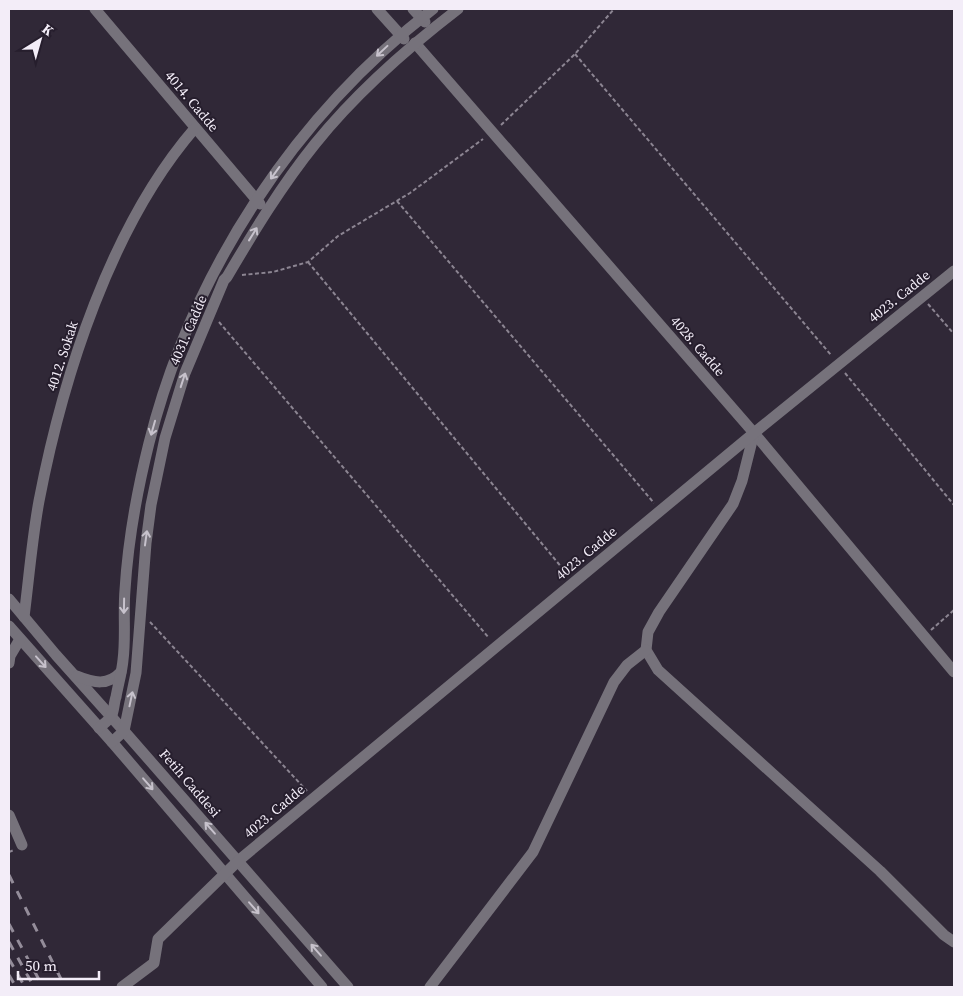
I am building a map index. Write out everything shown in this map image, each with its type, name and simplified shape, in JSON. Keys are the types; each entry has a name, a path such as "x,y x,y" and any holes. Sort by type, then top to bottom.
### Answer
{"street":[{"name":"4014. Cadde","path":"96,9 256,200 267,210"},
{"name":"4028. Cadde","path":"377,9 400,35 413,44 493,132 754,433 954,672"},
{"path":"413,9 431,29"},
{"name":"4031. Cadde","path":"111,716 123,662 124,591 133,521 147,452 158,412 183,338 202,294 256,200 294,148 332,102 365,67 400,35 433,9"},
{"name":"4031. Cadde","path":"124,731 138,661 139,617 151,505 165,438 185,373 224,280 267,210 315,144 337,119 413,44 458,9"},
{"name":"4012. Sokak","path":"24,617 39,501 77,350 100,292 138,213 168,162 195,128"},
{"name":"4023. Cadde","path":"122,987 154,963 158,939 238,860 754,433 954,271"},
{"path":"754,433 742,481 733,504 659,612 648,632 646,650 658,670 954,942"},
{"name":"Fetih Caddesi","path":"9,599 348,987"},
{"path":"9,626 112,742 322,987"},
{"path":"9,663 10,656 20,639"},
{"path":"430,987 533,852 614,682 627,665 646,650"},
{"path":"75,676 98,683 107,682 121,672"},
{"path":"99,728 111,716"},
{"path":"112,742 124,731"},
{"path":"9,815 22,845"}],"path":[{"path":"227,277 273,272 308,262 338,236 410,193 493,132 575,54 614,9"},
{"path":"575,54 954,505"},
{"path":"397,201 661,511"},
{"path":"308,262 575,582"},
{"path":"922,297 954,334"},
{"path":"210,312 497,647"},
{"path":"924,635 954,610"},
{"path":"139,617 147,618 314,798"}],"railway":[{"path":"9,875 65,987"},
{"path":"9,924 43,987"},
{"path":"9,942 34,987"},
{"path":"9,959 25,987"},
{"path":"9,975 16,987"}]}
